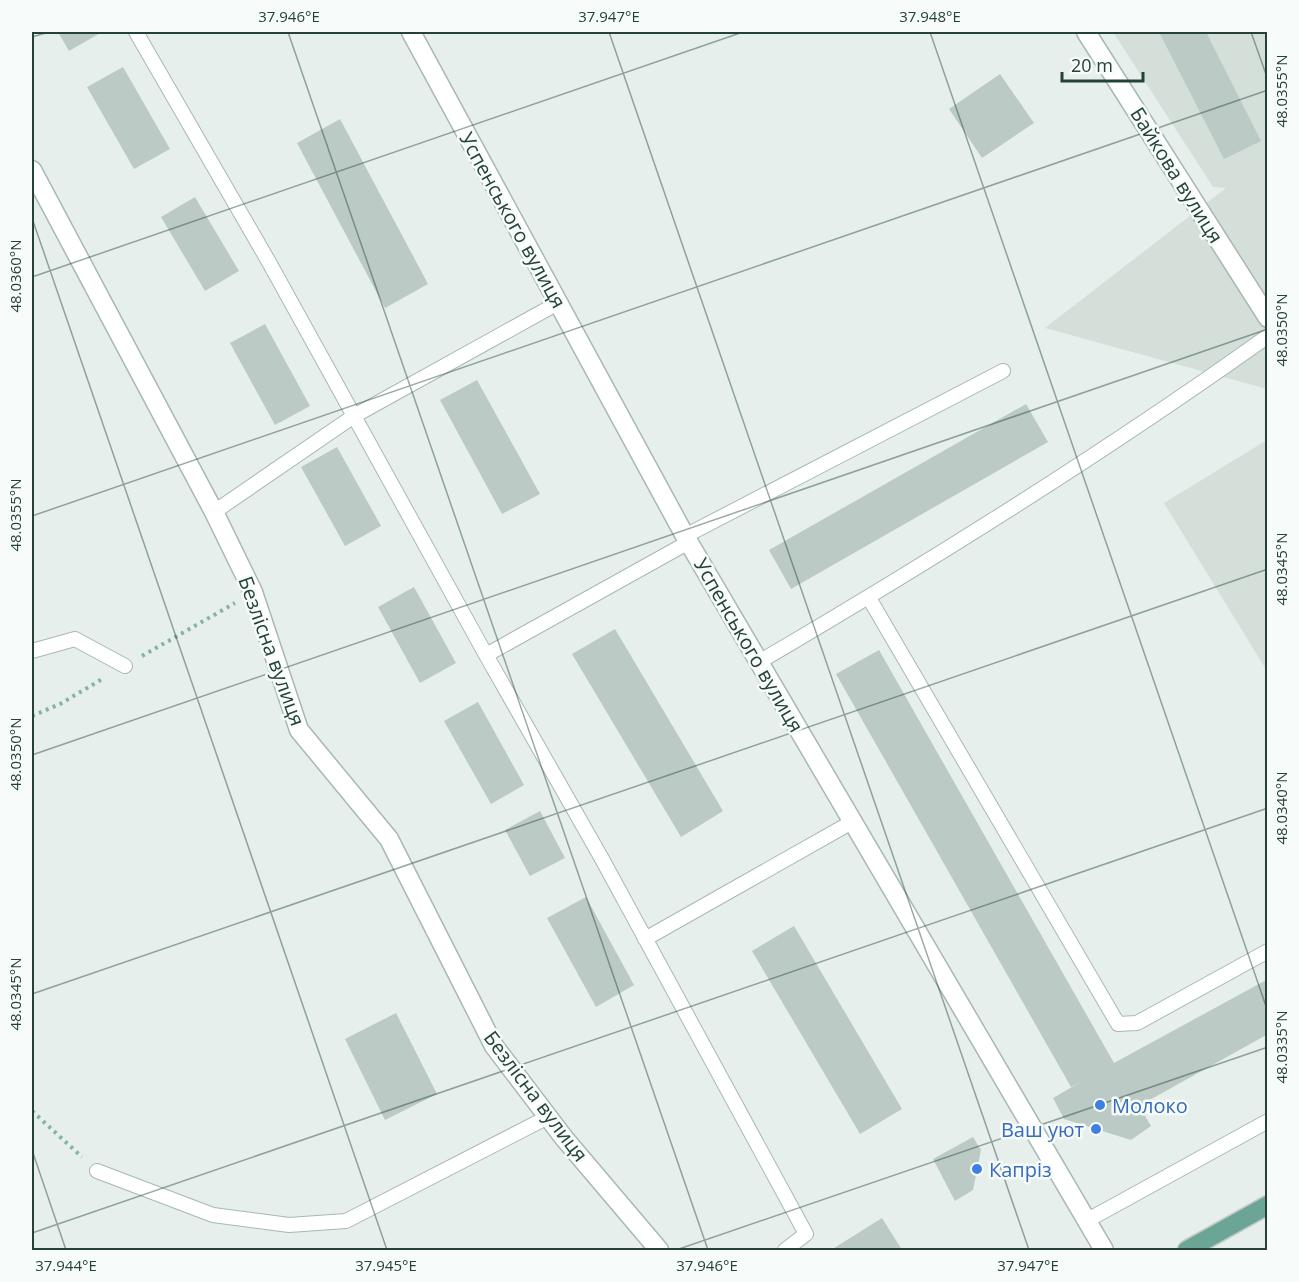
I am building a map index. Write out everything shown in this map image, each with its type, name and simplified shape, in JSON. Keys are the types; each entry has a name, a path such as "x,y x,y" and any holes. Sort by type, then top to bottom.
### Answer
{"main road":[{"path":"1187,1251 1268,1205"}],"street":[{"name":"Успенського вулиця","path":"411,32 687,539 1104,1251"},
{"name":"Байкова вулиця","path":"1086,32 1268,318"},
{"name":"Безлісна вулиця","path":"32,170 214,512 254,592 299,730 389,839 494,1046 548,1117 659,1251"}],"lane":[{"path":"136,32 270,264 806,1234 785,1251"},
{"path":"214,512 354,416 558,303"},
{"path":"759,662 869,598 1095,456 1268,336"},
{"path":"486,655 687,539 1003,371"},
{"path":"869,598 1118,1024 1137,1023 1268,951"},
{"path":"32,651 75,639 125,666"},
{"path":"645,939 852,822"},
{"path":"97,1171 213,1215 289,1225 346,1221 548,1117"},
{"path":"1086,1221 1268,1121"}],"path":[{"path":"32,1111 97,1171"}],"shaded area":[{"path":"1113,32 1267,32 1267,389 1045,328 1226,188 1213,187"},
{"path":"1267,440 1267,671 1164,503"}],"building":[{"path":"58,32 102,32 69,51"},
{"path":"1159,32 1206,32 1261,141 1224,159"},
{"path":"123,67 170,149 134,169 87,87"},
{"path":"1000,74 1034,123 982,158 949,109"},
{"path":"340,119 428,284 385,308 297,143"},
{"path":"195,197 239,271 205,291 161,217"},
{"path":"265,324 310,406 275,425 230,343"},
{"path":"477,380 540,494 502,514 440,400"},
{"path":"1026,404 1048,442 791,589 769,550"},
{"path":"337,447 381,526 345,546 301,467"},
{"path":"414,587 456,663 420,683 378,607"},
{"path":"615,629 723,811 681,837 572,654"},
{"path":"879,650 1114,1063 1268,979 1268,1034 1139,1106 1151,1126 1131,1140 1064,1119 1053,1098 1084,1080 1071,1087 836,674"},
{"path":"478,702 524,785 491,804 444,721"},
{"path":"540,811 565,858 530,876 505,830"},
{"path":"586,897 634,985 596,1007 547,918"},
{"path":"794,926 902,1109 860,1134 752,951"},
{"path":"396,1013 437,1094 385,1120 345,1039"},
{"path":"973,1137 981,1150 973,1190 955,1201 933,1159"},
{"path":"882,1218 902,1250 831,1250"}],"place":[{"name":"Молоко","path":"1100,1105"},
{"name":"Ваш уют","path":"1096,1129"},
{"name":"Капріз","path":"977,1169"}]}
